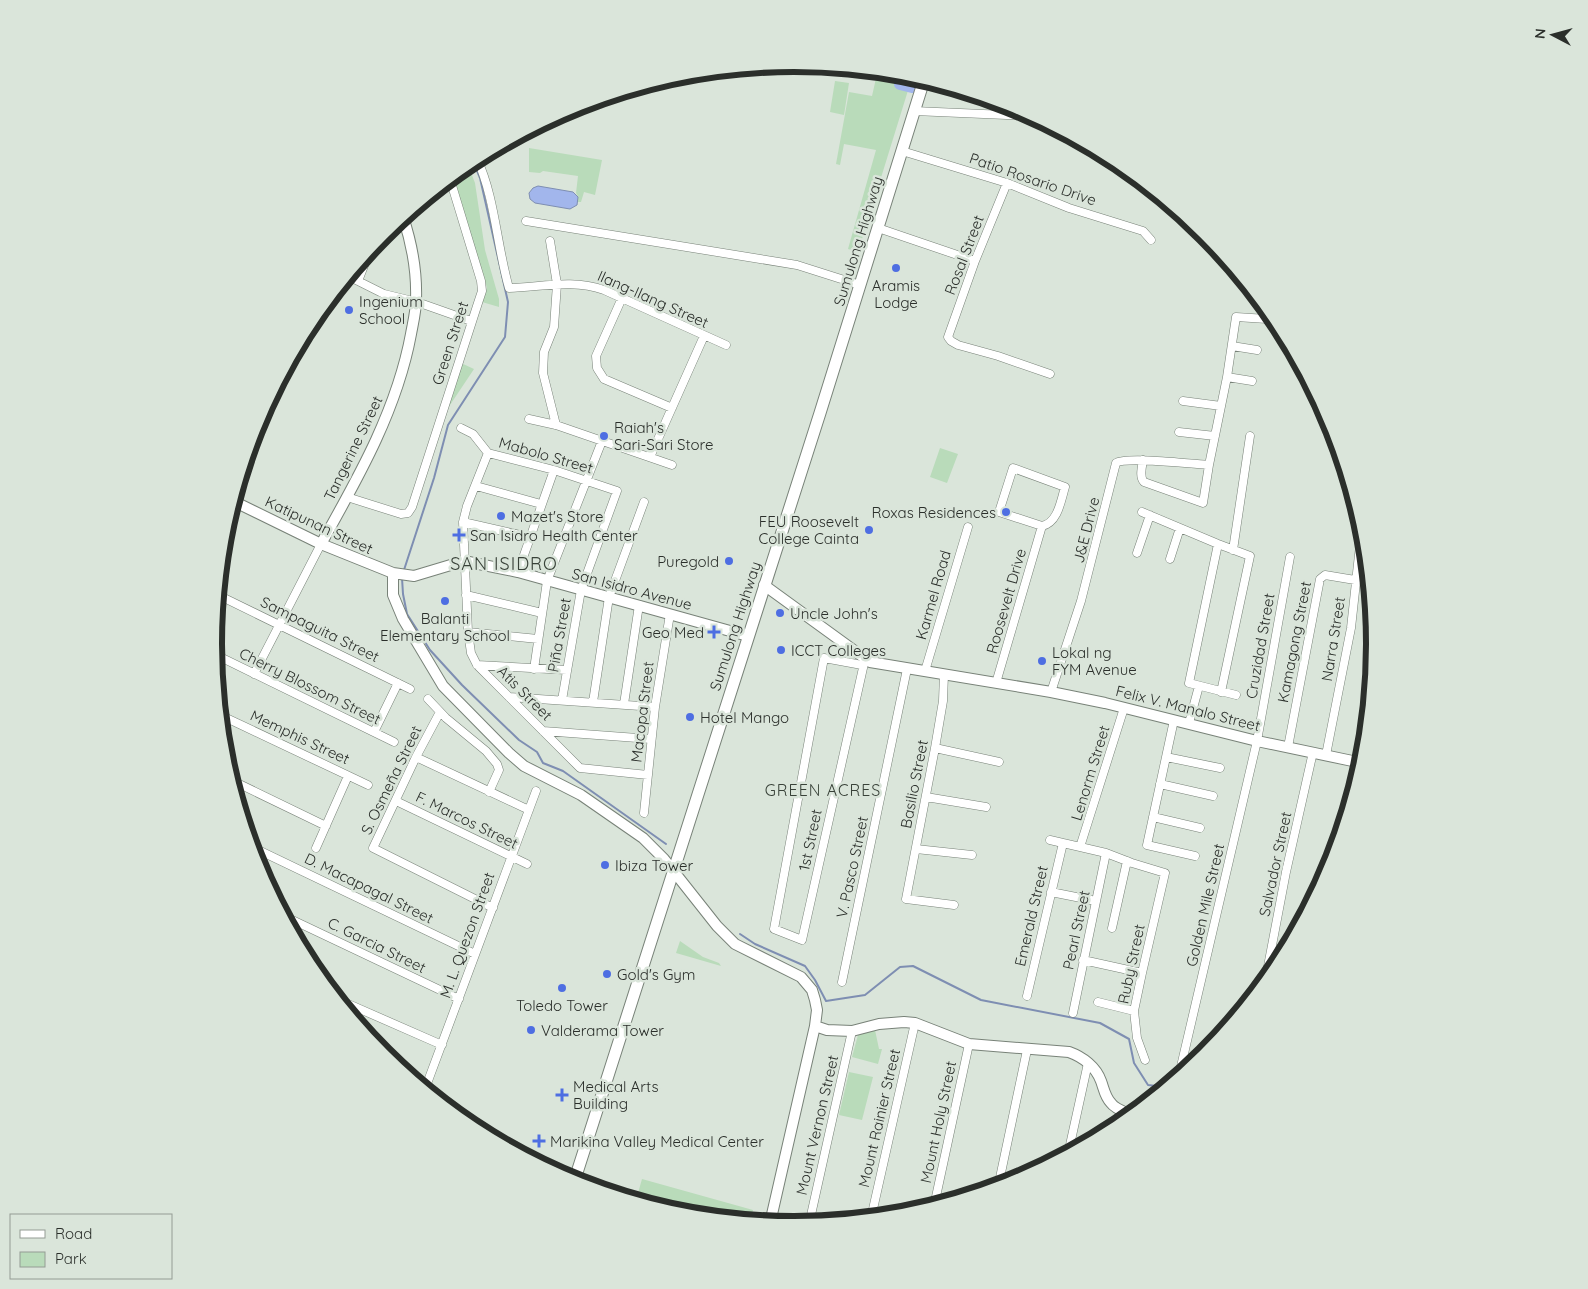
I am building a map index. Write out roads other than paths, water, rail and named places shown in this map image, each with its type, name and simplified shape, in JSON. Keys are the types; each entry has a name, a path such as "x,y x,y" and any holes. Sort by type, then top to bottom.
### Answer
{"main road":[{"name":"Sumulong Highway","path":"577,1174 922,87"}],"street":[{"path":"914,111 1011,115"},
{"name":"Patio Rosario Drive","path":"902,151 1007,184 1068,208 1143,231 1151,240"},
{"name":"Ilang-Ilang Street","path":"480,166 509,288 557,284 586,284 622,298 726,345"},
{"name":"Rosal Street","path":"1007,184 975,261 948,337 958,345 1050,374"},
{"name":"Green Street","path":"347,497 401,514 408,513 412,506 482,291 481,281 452,186"},
{"path":"526,221 797,265 860,285"},
{"name":"Tangerine Street","path":"254,674 347,497 394,398 407,355 417,302 414,255 405,225"},
{"path":"878,228 975,261"},
{"path":"550,241 557,284 554,327 544,352 543,373 556,425"},
{"path":"358,281 363,268"},
{"path":"354,279 384,294 417,302 471,321"},
{"path":"622,298 596,356 596,368 604,379 672,408"},
{"path":"1143,460 1141,476 1144,482 1201,503 1204,501 1236,318 1264,319"},
{"path":"650,457 704,336"},
{"path":"1232,346 1257,350"},
{"path":"1227,377 1252,381"},
{"path":"1183,401 1221,406"},
{"path":"529,419 556,425 672,465"},
{"path":"461,428 477,438 488,453"},
{"path":"1179,432 1214,436"},
{"path":"1233,550 1250,436"},
{"path":"534,669 547,581 602,441"},
{"name":"Mabolo Street","path":"464,560 463,522 467,506 488,453 554,470 617,491"},
{"name":"J&E Drive","path":"1051,692 1081,601 1116,463 1119,460 1143,460 1209,465"},
{"name":"Roosevelt Drive","path":"1013,468 1065,487 1055,517 1048,525 1042,526 999,512 1013,468"},
{"path":"518,572 554,470"},
{"path":"476,486 541,504"},
{"name":"Piña Street","path":"562,700 581,590 617,491"},
{"path":"593,702 609,597 644,502"},
{"name":"Katipunan Street","path":"239,504 321,544 400,575"},
{"path":"1142,512 1250,556 1221,692"},
{"path":"1137,553 1150,515"},
{"path":"463,522 529,538"},
{"name":"Roosevelt Drive","path":"996,683 1042,526"},
{"name":"Karmel Road","path":"925,671 968,527"},
{"path":"1170,559 1180,528"},
{"path":"1218,544 1189,683 1236,696"},
{"name":"Narra Street","path":"1326,755 1355,606 1355,580 1358,554"},
{"name":"Cruzidad Street","path":"1257,741 1290,557"},
{"name":"San Isidro Avenue","path":"400,575 426,573 464,560 518,572 748,636"},
{"name":"Atis Street","path":"464,560 468,632 471,653 477,665 580,768 648,775"},
{"path":"400,575 394,595 403,619 443,686 509,753 524,766 581,795 643,838 674,868 717,926 735,944 801,977 812,990 817,1010 815,1026 772,1215"},
{"name":"Kamagong Street","path":"1288,747 1320,579 1325,575 1355,580"},
{"name":"Felix V. Manalo Street","path":"764,585 864,662 1051,692 1189,723 1257,741 1354,762"},
{"path":"466,595 542,613"},
{"name":"Sampaguita Street","path":"224,598 410,689"},
{"path":"624,704 639,605"},
{"name":"Macopa Street","path":"644,813 655,708 670,614"},
{"path":"468,632 538,639"},
{"name":"Cherry Blossom Street","path":"222,658 394,742"},
{"name":"1st Street","path":"824,658 864,662 802,940 774,929 824,658"},
{"path":"477,665 567,670"},
{"name":"V. Pasco Street","path":"842,982 907,668"},
{"name":"Basilio Street","path":"944,674 943,701 906,898 954,905"},
{"path":"374,732 398,683"},
{"path":"1189,723 1199,686"},
{"path":"509,697 624,704 655,708"},
{"path":"428,699 440,712 486,750 497,764 499,770 490,792"},
{"name":"Lenorm Street","path":"1080,847 1124,708"},
{"name":"S. Osmeña Street","path":"440,712 416,756 373,848 492,908"},
{"name":"Memphis Street","path":"227,718 368,785"},
{"path":"1174,720 1146,842 1149,847 1195,856"},
{"path":"543,731 651,739"},
{"name":"Golden Mile Street","path":"1182,1065 1257,741"},
{"path":"935,748 1000,762"},
{"name":"Salvador Street","path":"1268,964 1286,872 1313,752"},
{"path":"416,756 529,810"},
{"path":"1166,757 1220,768"},
{"path":"316,848 348,776"},
{"path":"239,784 326,826"},
{"path":"1160,784 1213,796"},
{"name":"M. L. Quezon Street","path":"427,1083 536,791"},
{"path":"926,797 986,807"},
{"name":"F. Marcos Street","path":"396,801 527,864"},
{"path":"1153,817 1200,828"},
{"path":"1050,840 1106,853 1127,862 1112,928"},
{"name":"Emerald Street","path":"1027,996 1063,843"},
{"path":"916,849 972,855"},
{"name":"D. Macapagal Street","path":"261,852 475,954"},
{"name":"Pearl Street","path":"1073,1013 1106,853"},
{"name":"Ruby Street","path":"1127,862 1165,873 1134,1012 1137,1038 1145,1060"},
{"path":"1051,892 1096,901"},
{"name":"C. Garcia Street","path":"294,921 459,1000"},
{"path":"1083,960 1142,973"},
{"path":"1098,1002 1134,1012"},
{"path":"349,1004 442,1045"},
{"path":"815,1026 827,1030 852,1032 879,1024 914,1023 969,1044 1069,1052 1079,1056 1088,1063 1100,1079 1105,1096 1112,1106 1124,1111"},
{"name":"Mount Rainier Street","path":"872,1211 914,1023"},
{"name":"Mount Vernon Street","path":"811,1216 852,1032"},
{"name":"Mount Holy Street","path":"936,1199 969,1044"},
{"path":"1000,1178 1027,1050"},
{"path":"1070,1146 1088,1063"}],"water":[{"path":"538,186 573,192 578,197 577,205 570,209 535,203 530,199 529,193"}],"waterway":[{"path":"900,84 912,87"},
{"path":"404,570 434,478 448,425 505,337 508,302 480,178 476,169"},
{"path":"402,578 407,614 430,650 462,685 519,740 537,752 543,763 563,771 666,844"},
{"path":"740,934 755,944 805,966 826,1001 865,995 900,967 913,966 981,1000 1100,1023 1129,1039 1134,1063 1148,1085 1157,1086"}],"place":[{"name":"Aramis Lodge","path":"896,268"},
{"name":"Ingenium School","path":"349,310"},
{"name":"Raiah's Sari-Sari Store","path":"604,436"},
{"name":"Roxas Residences","path":"1006,512"},
{"name":"Mazet's Store","path":"501,516"},
{"name":"FEU Roosevelt College Cainta","path":"869,530"},
{"name":"San Isidro Health Center","path":"459,535"},
{"name":"Puregold","path":"729,561"},
{"name":"Balanti Elementary School","path":"445,601"},
{"name":"Uncle John's","path":"780,613"},
{"name":"Geo Med","path":"714,632"},
{"name":"ICCT Colleges","path":"781,650"},
{"name":"Lokal ng FYM Avenue","path":"1042,661"},
{"name":"Hotel Mango","path":"690,717"},
{"name":"Ibiza Tower","path":"605,865"},
{"name":"Gold's Gym","path":"607,974"},
{"name":"Toledo Tower","path":"562,988"},
{"name":"Valderama Tower","path":"531,1030"},
{"name":"Medical Arts Building","path":"562,1095"},
{"name":"Marikina Valley Medical Center","path":"539,1141"}],"district":[{"name":"SAN ISIDRO","path":"504,563"},
{"name":"GREEN ACRES","path":"823,790"}]}
